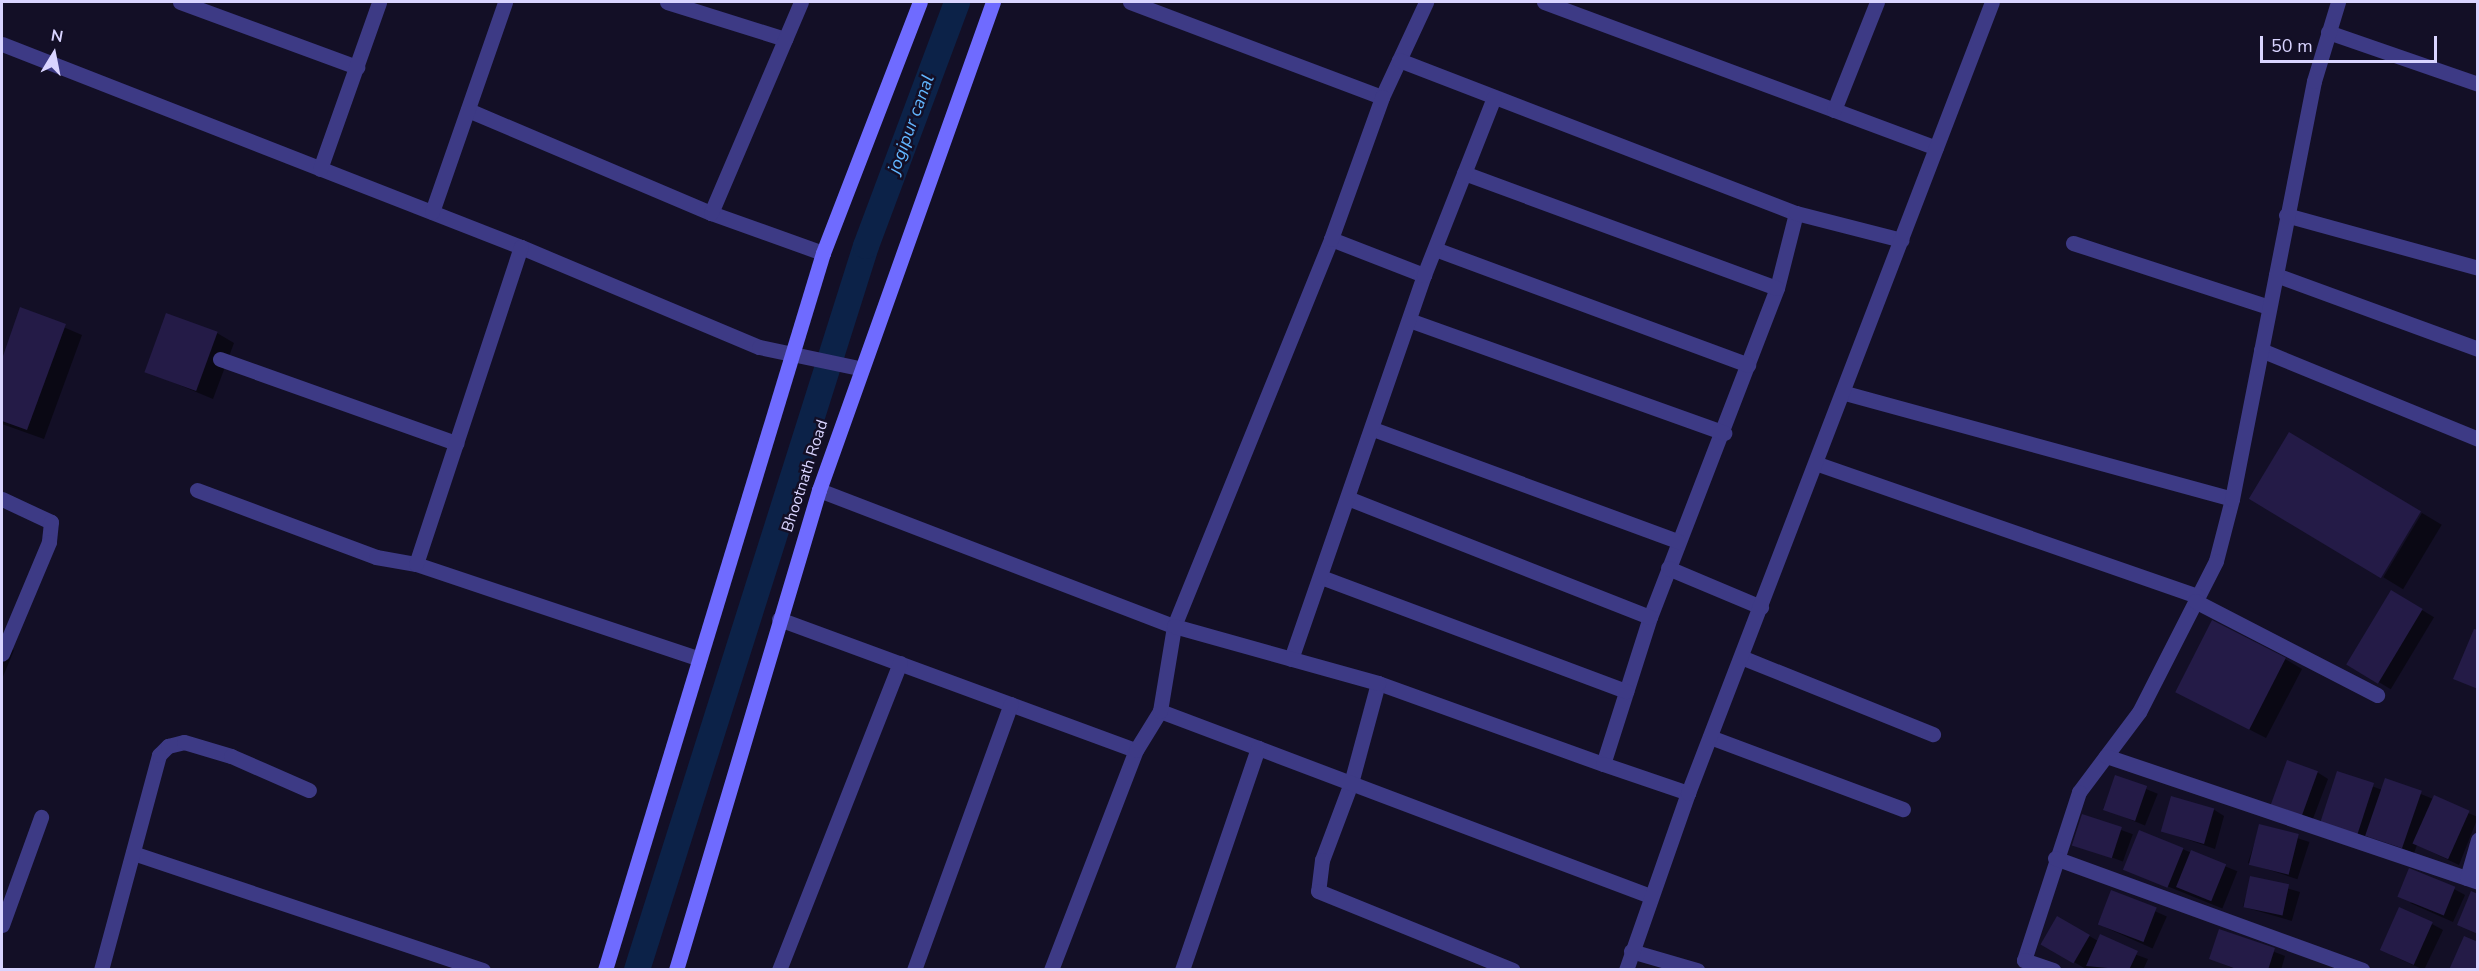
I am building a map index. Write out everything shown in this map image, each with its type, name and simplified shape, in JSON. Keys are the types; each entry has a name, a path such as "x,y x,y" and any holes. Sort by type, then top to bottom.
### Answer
{"street":[{"path":"180,2 357,67"},
{"path":"320,169 379,2"},
{"path":"432,212 505,2"},
{"path":"667,2 786,39"},
{"path":"711,213 801,2"},
{"path":"604,969 697,658 798,354 823,253 920,2"},
{"name":"Bhootnath Road","path":"676,969 819,490 859,368 993,2"},
{"path":"1130,2 1382,97"},
{"path":"1051,969 1136,750 1160,711 1174,626 1331,239 1382,97 1426,2"},
{"path":"1544,2 1936,148"},
{"path":"1834,110 1877,2"},
{"path":"1626,969 1688,793 1818,464 1992,2"},
{"path":"2052,969 2024,960 2055,858 2079,792 2139,712 2216,561 2232,499 2286,215 2328,33 2338,2"},
{"path":"2328,33 2478,84"},
{"path":"2,44 521,247 759,347 859,368"},
{"path":"1399,60 1796,213 1902,240"},
{"path":"1291,658 1350,499 1424,275 1494,97"},
{"path":"468,110 711,213 823,253"},
{"path":"1464,173 1777,288"},
{"path":"1603,764 1650,617 1678,541 1724,433 1777,288 1797,226 1796,213"},
{"path":"2286,215 2478,268"},
{"path":"1331,239 1424,275"},
{"path":"2073,243 2269,307"},
{"path":"416,564 521,247"},
{"path":"1435,249 1748,365"},
{"path":"2276,275 2478,349"},
{"path":"1409,320 1724,433"},
{"path":"2261,350 2478,439"},
{"path":"220,359 456,443"},
{"path":"1845,393 2232,499"},
{"path":"1373,429 1678,541"},
{"path":"1818,464 2197,599 2377,695"},
{"path":"197,490 376,557 416,564 697,658"},
{"path":"819,490 1174,626 1378,683 1688,793"},
{"path":"2,499 51,522 49,542 2,654"},
{"path":"1350,499 1650,617"},
{"path":"1668,568 1761,607"},
{"path":"1321,577 1626,691"},
{"path":"779,619 1136,750"},
{"path":"1741,657 1933,734"},
{"path":"779,969 900,663"},
{"path":"1378,683 1351,783 1322,860 1318,891 1513,969"},
{"path":"914,969 1011,704"},
{"path":"1160,711 1650,897"},
{"path":"1710,737 1903,809"},
{"path":"101,969 159,755 168,746 184,742 231,756 309,790"},
{"path":"1182,969 1258,748"},
{"path":"2106,756 2472,880 2478,840"},
{"path":"2,924 41,816"},
{"path":"133,853 483,969"},
{"path":"2055,858 2362,969"},
{"path":"1631,951 1697,969"}],"building":[{"path":"20,307 66,324 27,430 2,421 2,359"},
{"path":"166,313 218,332 196,391 144,372"},
{"path":"2289,432 2421,511 2381,578 2249,499"},
{"path":"2391,590 2423,609 2378,684 2346,665"},
{"path":"2212,620 2286,658 2249,730 2175,692"},
{"path":"2474,629 2478,630 2478,689 2453,679"},
{"path":"2287,760 2318,771 2301,819 2270,808"},
{"path":"2337,771 2374,783 2356,837 2319,825"},
{"path":"2115,775 2147,786 2135,821 2103,810"},
{"path":"2385,778 2422,791 2402,848 2365,836"},
{"path":"2434,795 2470,811 2448,859 2412,843"},
{"path":"2171,796 2214,808 2204,844 2161,832"},
{"path":"2082,814 2122,827 2112,858 2072,845"},
{"path":"2259,824 2299,834 2289,875 2249,865"},
{"path":"2139,830 2184,848 2167,888 2123,870"},
{"path":"2191,850 2226,864 2211,901 2176,887"},
{"path":"2409,868 2455,887 2444,915 2397,897"},
{"path":"2250,876 2289,884 2282,916 2243,907"},
{"path":"2111,890 2157,908 2143,942 2098,925"},
{"path":"2471,891 2478,894 2478,934 2457,925"},
{"path":"2399,907 2433,922 2414,965 2380,950"},
{"path":"2057,916 2090,935 2073,964 2040,945"},
{"path":"2219,929 2275,948 2268,970 2239,970 2209,959"},
{"path":"2100,934 2138,951 2129,970 2086,966"},
{"path":"2464,936 2478,942 2478,970 2449,970"}],"waterway":[{"name":"jogipur canal","path":"637,970 866,246 957,2"}]}
